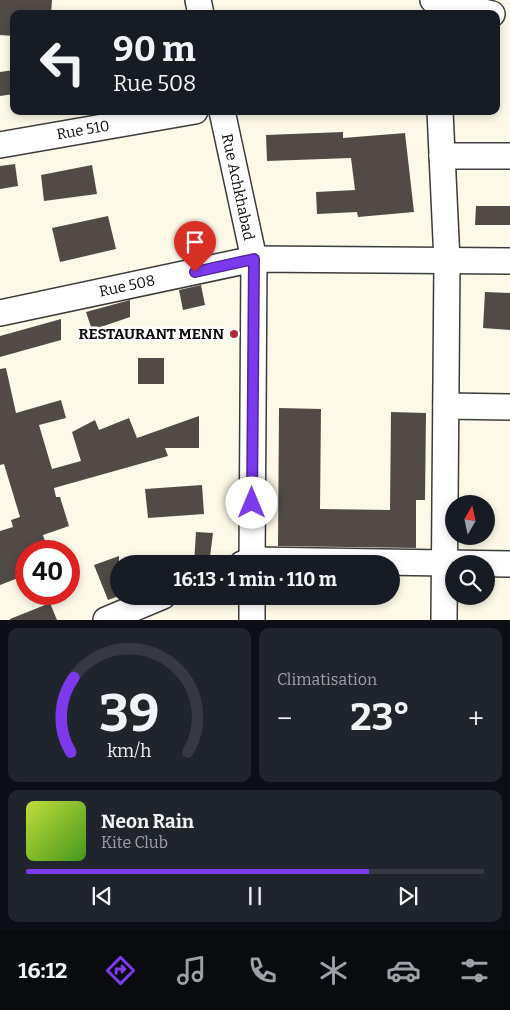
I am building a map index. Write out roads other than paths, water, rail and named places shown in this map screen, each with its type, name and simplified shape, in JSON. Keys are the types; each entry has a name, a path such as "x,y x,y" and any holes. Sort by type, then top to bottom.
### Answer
{"street":[{"path":"444,6 468,10"},
{"name":"Rue 510","path":"0,145 172,115"},
{"name":"Rue Achkhabad","path":"223,115 254,259 249,555"},
{"path":"440,115 448,261 444,620"},
{"path":"442,156 510,156"},
{"name":"Rue 508","path":"0,313 254,259 510,261"},
{"path":"446,406 510,406"},
{"path":"400,563 510,564"},
{"path":"106,620 142,605"},
{"path":"252,605 252,620"}],"place":[{"name":"RESTAURANT MENN","path":"234,334"}]}
